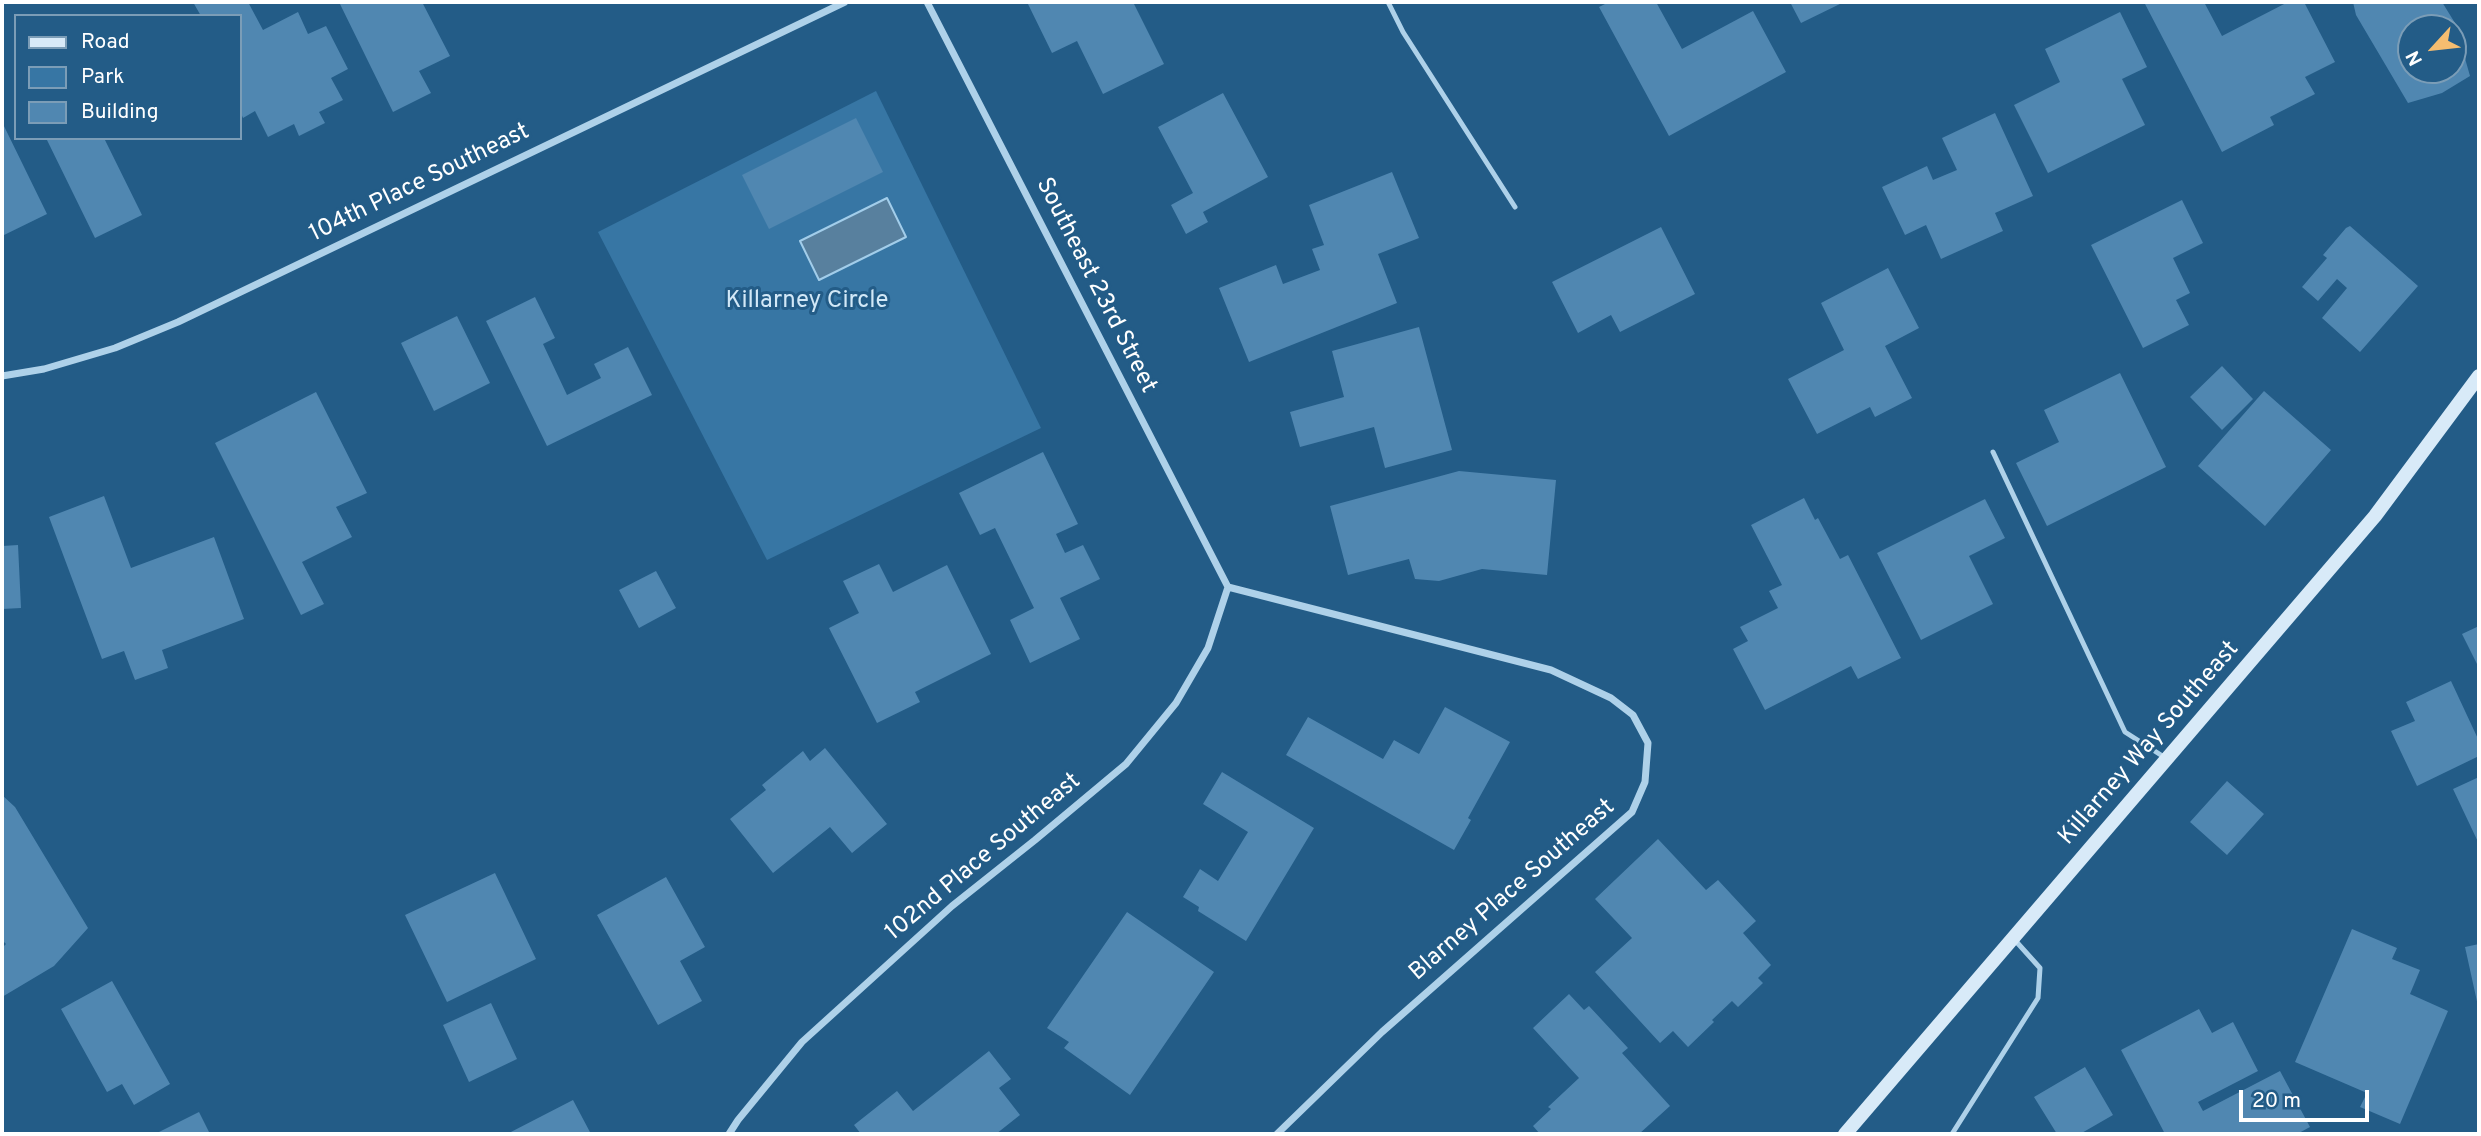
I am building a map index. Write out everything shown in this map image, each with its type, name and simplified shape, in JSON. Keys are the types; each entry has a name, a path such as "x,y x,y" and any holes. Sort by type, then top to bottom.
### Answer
{"street":[{"name":"104th Place Southeast","path":"2,376 44,369 115,348 177,322 845,2"},
{"name":"Southeast 23rd Street","path":"927,2 1228,587"},
{"name":"Killarney Way Southeast","path":"1845,1134 2375,516 2479,376"},
{"name":"102nd Place Southeast","path":"729,1134 802,1042 952,906 1126,764 1176,703 1208,648 1228,587"},
{"name":"Blarney Place Southeast","path":"1228,587 1550,670 1611,698 1633,715 1648,743 1645,782 1632,812 1382,1032 1277,1134"}],"lane":[{"path":"1388,2 1403,32 1515,207"},
{"path":"1993,452 2125,732 2167,759"},
{"path":"1952,1134 2038,998 2040,968 2013,938"}],"green space":[{"name":"Killarney Circle","path":"876,91 1041,428 767,560 598,232"}],"shaded area":[{"path":"887,198 906,237 819,280 800,241"}],"building":[{"path":"193,2 248,2 263,30 298,12 308,34 326,26 348,69 331,78 343,100 319,112 325,123 299,136 294,124 268,137 255,111 243,118 242,116 242,14 200,14"},
{"path":"339,2 422,2 450,56 419,71 431,93 393,112"},
{"path":"1027,2 1133,2 1164,64 1103,94 1077,41 1052,53"},
{"path":"1609,2 1656,2 1682,49 1753,11 1786,72 1669,136 1599,7"},
{"path":"1790,2 1844,2 1801,23"},
{"path":"2144,2 2204,2 2222,36 2288,2 2304,2 2335,62 2305,77 2315,94 2270,117 2274,125 2222,152"},
{"path":"2353,2 2442,2 2449,14 2397,14 2397,84 2457,84 2442,93 2408,103 2356,15"},
{"path":"2120,12 2147,67 2122,79 2145,125 2048,173 2014,105 2060,82 2045,49"},
{"path":"1223,93 1268,177 1203,212 1208,222 1186,234 1171,205 1193,193 1158,127"},
{"path":"1995,113 2033,196 1995,213 2003,231 1941,259 1926,225 1905,235 1882,187 1927,166 1933,180 1957,170 1942,138"},
{"path":"856,118 883,172 769,229 742,175"},
{"path":"2,122 47,214 2,236"},
{"path":"47,140 105,140 142,215 95,238"},
{"path":"1392,172 1419,238 1378,254 1397,303 1249,362 1219,288 1276,265 1283,284 1320,270 1312,249 1324,245 1309,205"},
{"path":"2182,200 2203,243 2173,258 2190,293 2176,300 2189,325 2143,348 2091,245"},
{"path":"2350,226 2418,286 2360,352 2322,318 2347,288 2337,279 2318,301 2302,287 2327,258 2323,255"},
{"path":"1661,227 1695,294 1620,332 1611,315 1578,333 1552,282"},
{"path":"1888,268 1919,328 1885,346 1912,398 1875,417 1870,407 1817,434 1788,379 1844,350 1821,303"},
{"path":"535,297 555,338 543,344 567,395 601,378 594,364 628,347 652,395 547,446 486,321"},
{"path":"457,316 490,383 434,411 401,343"},
{"path":"1419,327 1452,450 1385,468 1374,427 1300,447 1290,412 1344,397 1332,351"},
{"path":"2222,366 2253,399 2222,430 2190,397"},
{"path":"2120,373 2166,467 2047,526 2016,463 2059,442 2044,410"},
{"path":"2264,391 2331,450 2265,526 2198,466"},
{"path":"316,392 367,493 336,507 352,537 302,562 324,604 301,615 215,443"},
{"path":"1043,452 1078,524 1056,534 1065,553 1083,545 1100,579 1060,598 1080,639 1030,663 1010,620 1034,608 995,528 980,535 959,493"},
{"path":"1459,471 1556,480 1547,575 1482,569 1439,581 1415,579 1409,559 1348,575 1330,506"},
{"path":"104,496 131,568 214,537 244,619 162,650 168,668 135,680 124,651 102,659 49,517"},
{"path":"1804,498 1840,559 1848,555 1901,658 1858,679 1851,666 1765,710 1733,649 1748,641 1740,627 1778,608 1769,591 1782,585 1751,525"},
{"path":"1985,499 2005,538 1969,556 1993,604 1921,640 1877,553"},
{"path":"18,545 21,608 2,609 2,546"},
{"path":"879,564 893,592 947,565 991,654 915,692 920,702 877,723 829,628 859,613 843,581"},
{"path":"656,571 676,608 639,628 619,590"},
{"path":"2479,626 2479,668 2462,634"},
{"path":"2451,681 2479,741 2479,756 2417,786 2391,731 2415,721 2406,702"},
{"path":"1445,707 1510,742 1468,818 1471,820 1454,850 1286,755 1308,717 1383,759 1394,740 1419,754"},
{"path":"825,748 887,824 852,853 830,827 773,873 730,819 766,790 762,785 803,751 810,761"},
{"path":"1222,772 1314,828 1246,941 1198,911 1199,907 1183,897 1200,869 1218,881 1248,832 1203,804"},
{"path":"2479,777 2479,844 2453,789"},
{"path":"2227,781 2264,814 2227,855 2190,822"},
{"path":"2,795 15,807 88,928 54,966 2,997 2,948 6,944 2,940"},
{"path":"1658,839 1706,890 1718,880 1756,921 1743,933 1771,965 1758,978 1763,983 1738,1007 1732,1001 1688,1047 1673,1031 1660,1043 1595,972 1632,938 1595,899"},
{"path":"495,873 536,959 447,1002 405,915"},
{"path":"666,877 705,947 680,961 702,1001 658,1025 597,915"},
{"path":"1127,912 1214,972 1130,1095 1064,1048 1069,1042 1047,1028"},
{"path":"2352,929 2397,948 2392,959 2420,970 2410,994 2448,1011 2400,1124 2360,1107 2367,1093 2295,1062"},
{"path":"2479,944 2479,1006 2478,1006 2465,947"},
{"path":"112,981 170,1084 134,1105 122,1084 107,1092 61,1009"},
{"path":"1569,994 1584,1010 1589,1006 1628,1048 1622,1053 1670,1106 1639,1134 1540,1134 1533,1126 1551,1109 1548,1107 1579,1078 1533,1028"},
{"path":"491,1003 517,1059 469,1082 443,1025"},
{"path":"2199,1009 2212,1033 2233,1022 2258,1071 2198,1102 2203,1111 2280,1071 2310,1127 2297,1134 2165,1134 2121,1050"},
{"path":"989,1051 1011,1079 999,1088 1020,1115 996,1134 861,1134 854,1125 897,1091 913,1111"},
{"path":"2085,1067 2113,1115 2080,1134 2057,1134 2034,1097"},
{"path":"573,1100 591,1134 507,1134"},
{"path":"199,1112 210,1134 155,1134"}]}
